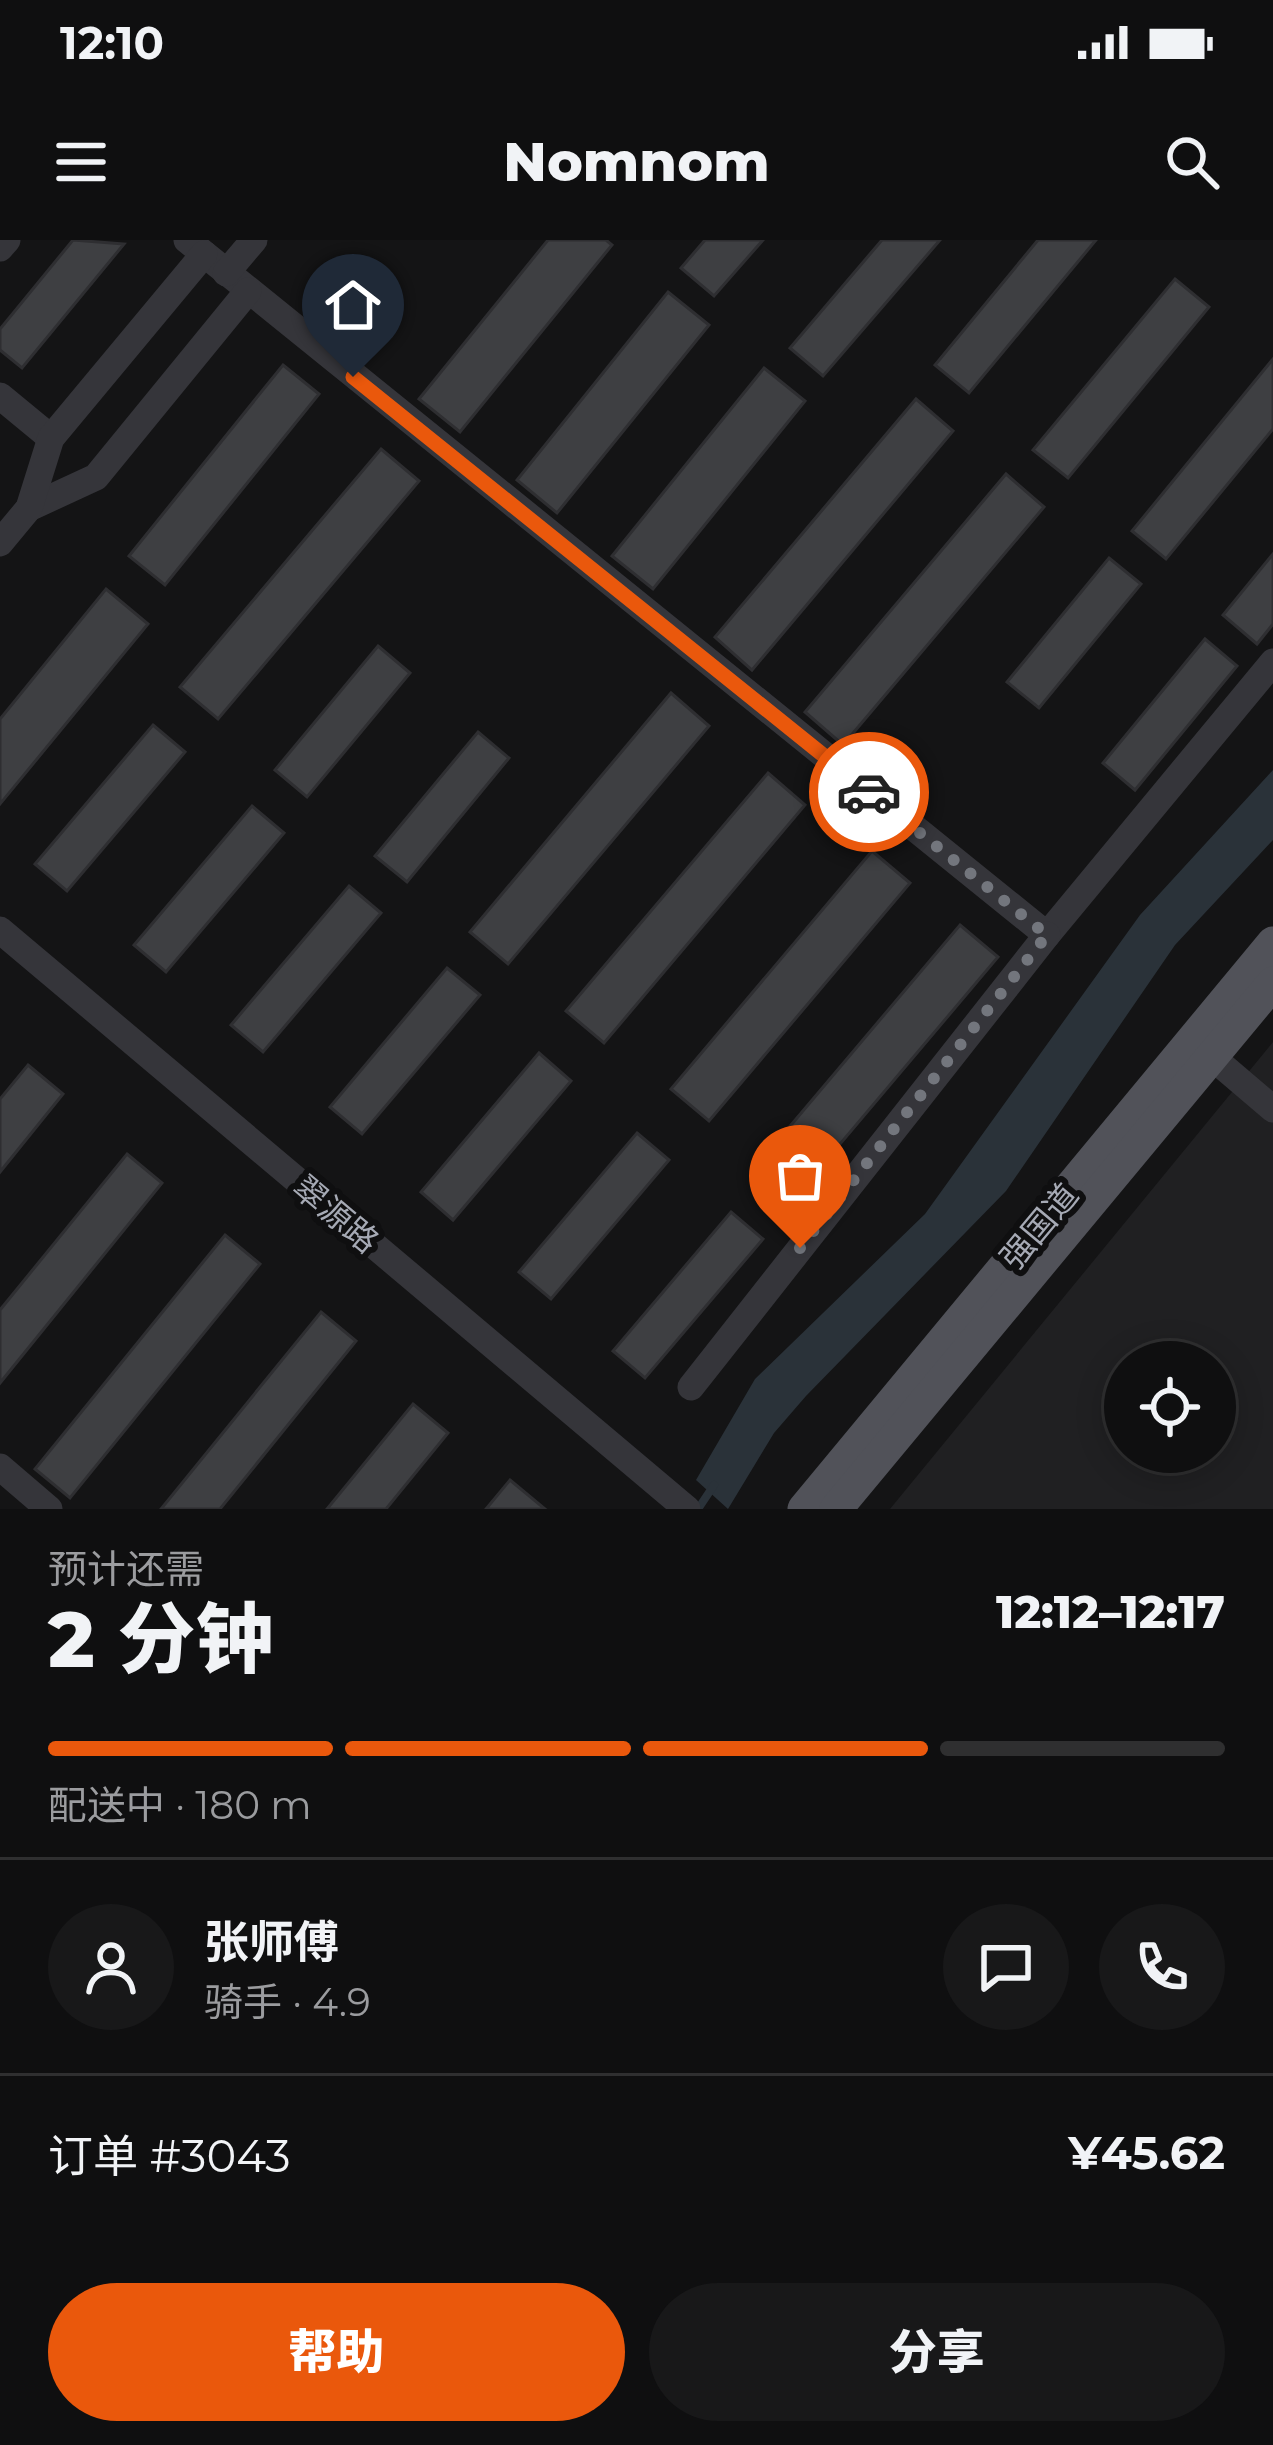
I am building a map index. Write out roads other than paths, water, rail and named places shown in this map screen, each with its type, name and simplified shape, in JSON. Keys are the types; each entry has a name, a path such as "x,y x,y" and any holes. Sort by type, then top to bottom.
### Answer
{"main road":[{"name":"强国道","path":"836,1509 1202,1049 1273,943"},
{"name":"强国道","path":"805,1509 1202,1049 1273,983"}],"street":[{"path":"0,248 7,240"},
{"path":"226,273 254,240"},
{"path":"0,543 29,508 51,438 195,247 1047,935"},
{"path":"29,508 96,477 248,291"},
{"path":"0,396 51,438"},
{"path":"691,1387 1047,935 1273,662"},
{"name":"翠源路","path":"0,930 680,1503"},
{"path":"1202,1049 1273,1109"},
{"path":"0,1467 50,1509"}],"waterway":[{"path":"698,1509 714,1485"}]}
